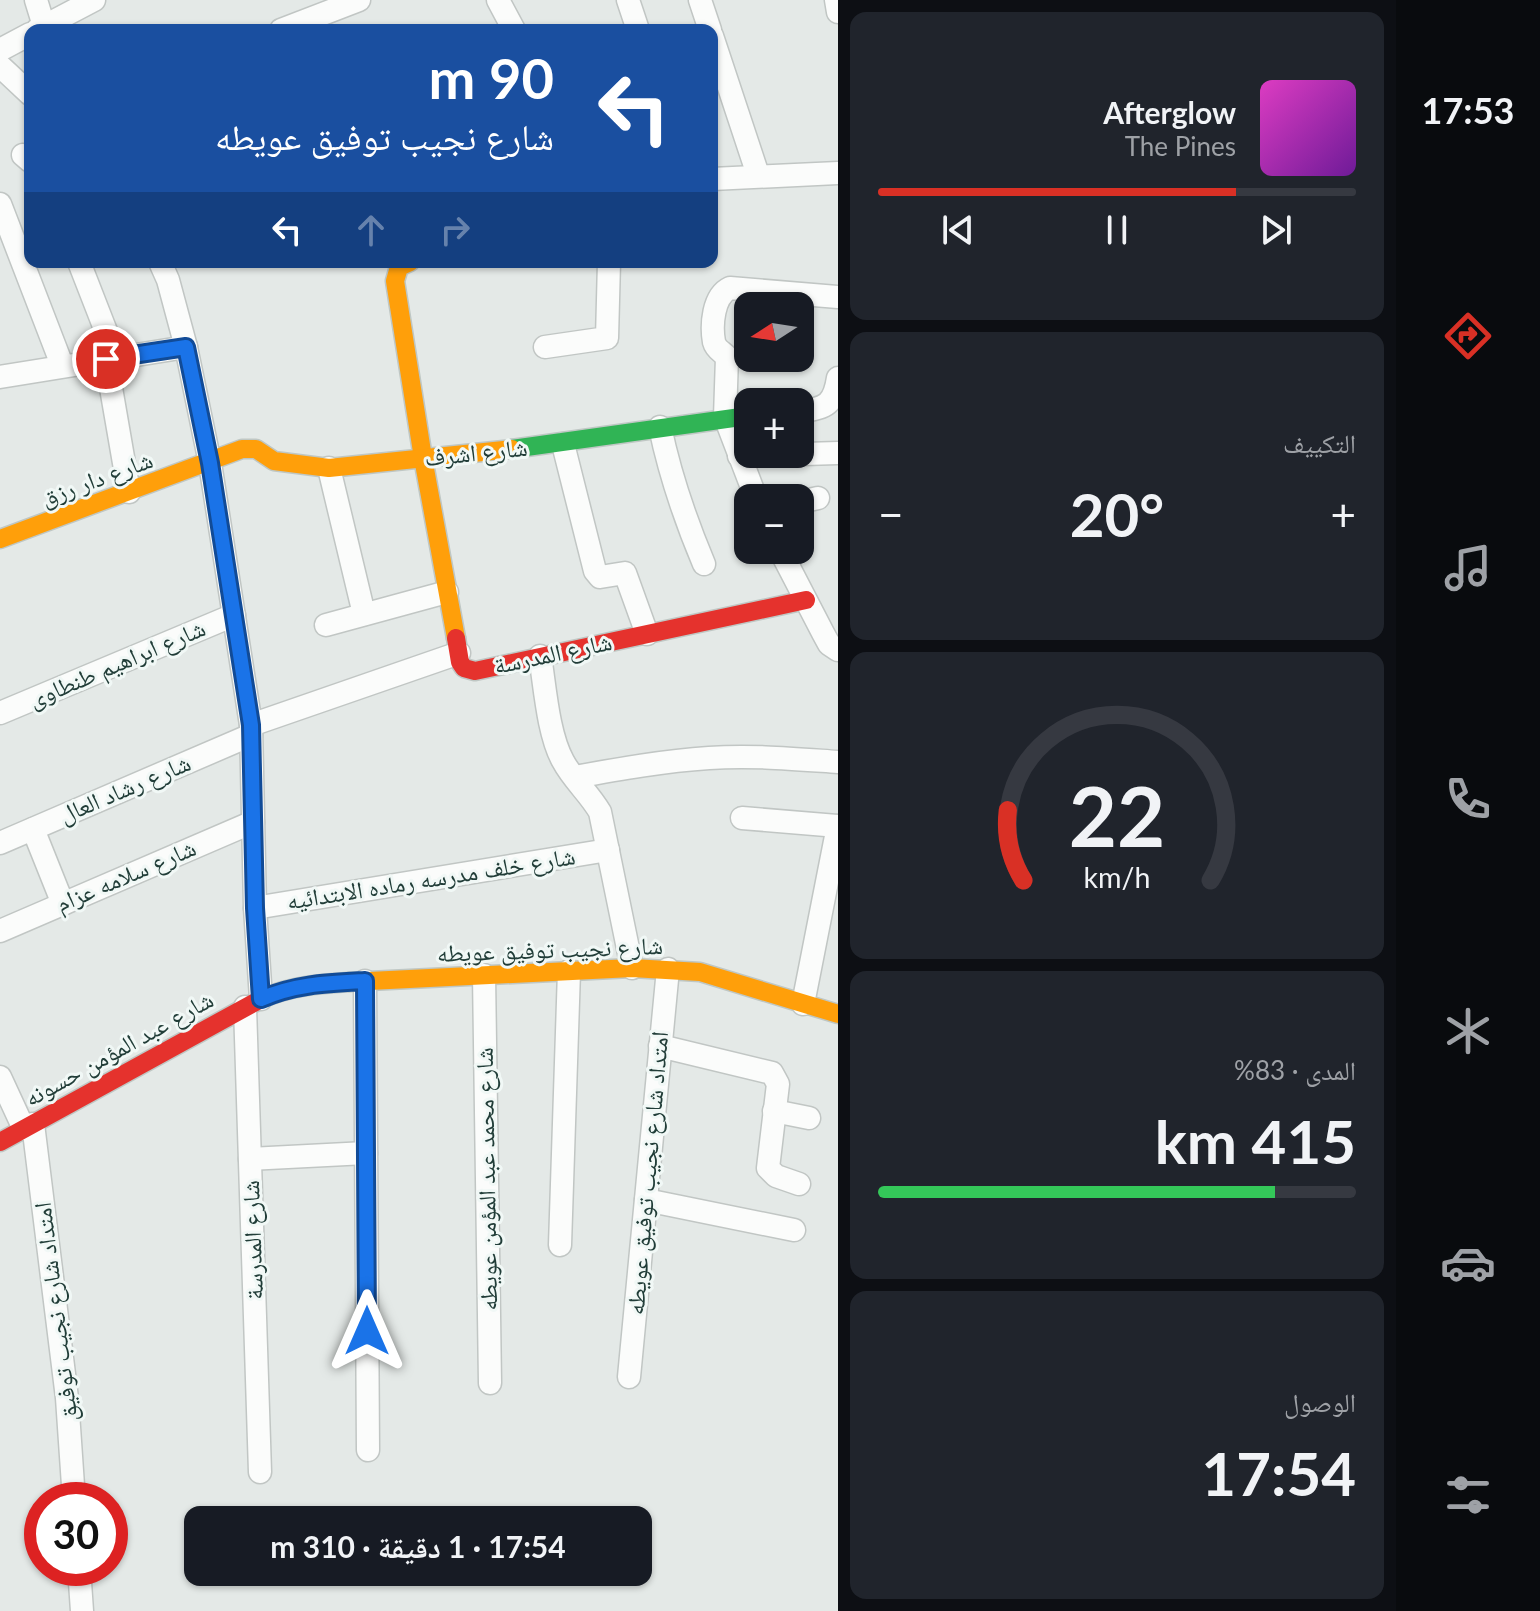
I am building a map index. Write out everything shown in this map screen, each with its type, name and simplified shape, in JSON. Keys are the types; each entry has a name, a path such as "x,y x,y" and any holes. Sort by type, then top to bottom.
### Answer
{"street":[{"path":"36,0 37,24"},
{"path":"48,24 94,0"},
{"path":"297,24 359,0"},
{"path":"498,0 511,24"},
{"path":"628,0 636,24"},
{"path":"700,0 708,24"},
{"path":"836,0 838,12"},
{"path":"24,42 1,64 24,88"},
{"path":"718,54 758,175"},
{"path":"718,178 838,173"},
{"path":"0,204 24,266"},
{"path":"25,268 62,365"},
{"path":"81,268 111,358 129,492"},
{"name":"شارع المدرسة","path":"163,268 186,347 210,463 251,730 255,908 250,1159 260,1472"},
{"name":"شارع المدرسة","path":"399,268 395,281 461,665 471,671 806,600"},
{"path":"545,347 607,338 609,268"},
{"path":"734,442 725,417 727,357 714,342 719,295 730,288 838,297"},
{"path":"0,377 186,347"},
{"path":"814,408 831,401 838,378"},
{"name":"شارع اشرف","path":"210,463 249,448 262,452 274,461 329,468 563,444 734,417"},
{"path":"660,427 670,474 704,564"},
{"path":"563,444 595,571 600,577 625,573 647,634"},
{"path":"814,454 838,453"},
{"name":"شارع دار رزق","path":"0,539 210,463"},
{"path":"329,468 364,614"},
{"path":"787,564 829,644 838,650"},
{"path":"326,625 447,592"},
{"name":"شارع ابراهيم طنطاوى","path":"0,713 234,615"},
{"name":"شارع رشاد العال","path":"0,843 251,730 459,653"},
{"path":"540,656 554,736 562,760 589,792 600,812 632,968"},
{"path":"575,777 643,764 712,758 781,757 838,762"},
{"path":"742,818 838,826 830,915 803,1004"},
{"name":"شارع سلامه عزام","path":"0,931 253,822"},
{"path":"33,829 63,904"},
{"name":"شارع خلف مدرسه رماده الابتدائيه","path":"255,908 608,850"},
{"name":"شارع نجيب توفيق عويطه","path":"253,1003 282,990 311,984 632,968 700,972 838,1014"},
{"name":"امتداد شارع نجيب توفيق عويطه","path":"629,1377 668,969"},
{"path":"560,1245 569,971"},
{"name":"شارع محمد عبد المؤمن عويطه","path":"484,975 490,1383"},
{"path":"365,981 368,1450"},
{"name":"شارع عبد المؤمن حسونه","path":"0,1142 253,1003"},
{"path":"660,1046 772,1073 778,1084 768,1168 776,1176 799,1184"},
{"name":"امتداد شارع نجيب توفيق","path":"0,1077 28,1126 67,1398 73,1482"},
{"path":"774,1111 809,1118"},
{"path":"250,1159 366,1153"},
{"path":"646,1200 794,1230"},
{"path":"80,1586 82,1611"}],"traffic: fast":[{"path":"512,449 734,418"}],"traffic: slow":[{"path":"399,268 395,281 456,638"},
{"path":"0,539 242,449 256,449 274,461 329,468 512,449"},
{"path":"349,982 632,968 700,972 838,1014"}],"traffic: jam":[{"path":"456,638 460,662 464,668 475,671 806,600"},
{"path":"0,1142 261,999 293,988 349,982"}],"route":[{"path":"106,359 186,347 210,463 251,725 255,908 261,999 282,990 311,984 365,981 367,1331"}]}
